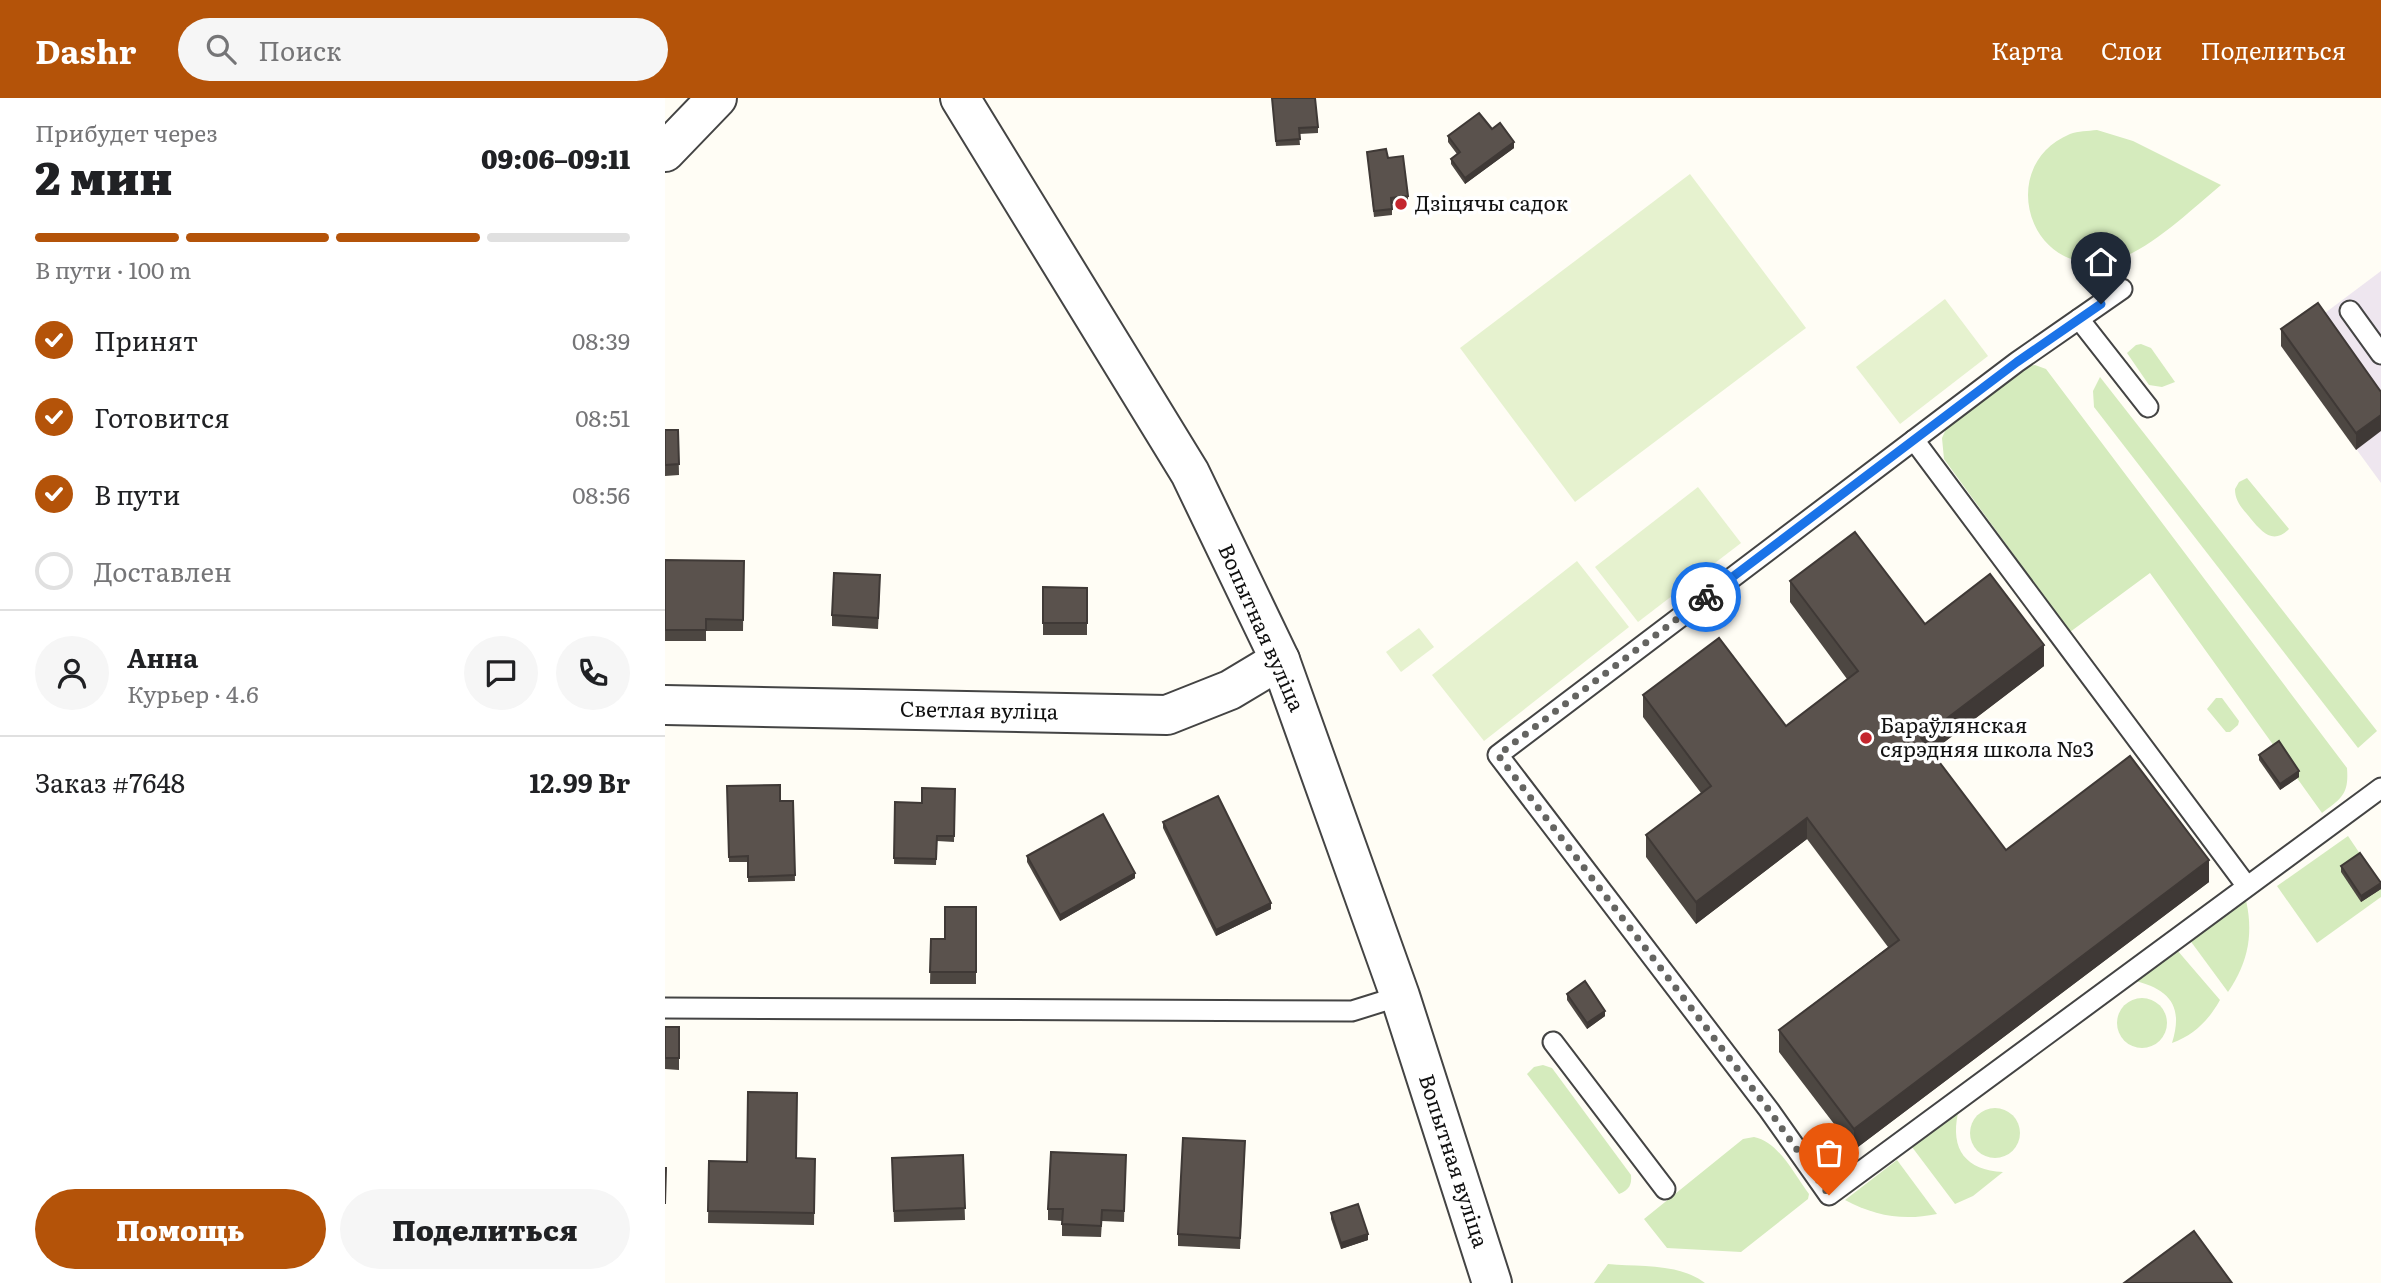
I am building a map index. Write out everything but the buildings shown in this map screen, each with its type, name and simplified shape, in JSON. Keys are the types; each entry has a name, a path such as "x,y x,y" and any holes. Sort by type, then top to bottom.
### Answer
{"street":[{"path":"665,152 717,98"},
{"name":"Вопытная вуліца","path":"960,98 1191,473 1280,660 1400,996 1492,1283"},
{"name":"Светлая вуліца","path":"665,705 1167,715 1230,690 1280,660"}],"lane":[{"path":"2122,289 2017,362 1498,755 1769,1110 1829,1195 2381,788"},
{"path":"2350,312 2381,354"},
{"path":"2079,319 2148,407"},
{"path":"1914,439 2246,885"},
{"path":"665,1008 1352,1011 1400,996"},
{"path":"1553,1042 1665,1189"}],"shaded area":[{"path":"2381,271 2381,483 2281,346"}],"green space":[{"path":"2097,130 2133,141 2221,185 2167,230 2136,251 2107,262 2079,262 2057,252 2041,235 2031,214 2028,192 2033,169 2047,149 2070,134"},
{"path":"1690,174 1806,328 1575,502 1460,348"},
{"path":"1945,299 1988,356 1900,424 1856,367"},
{"path":"2141,344 2151,348 2175,382 2162,387 2149,385 2127,353"},
{"path":"2035,365 2046,369 2347,768 2347,784 2343,795 2322,813 2150,573 2070,632 1944,459 1942,438 1946,429 2028,366"},
{"path":"2100,377 2377,731 2358,748 2094,407 2093,391"},
{"path":"2247,478 2289,529 2283,534 2268,535 2240,505 2235,489 2239,482"},
{"path":"1698,487 1741,543 1638,622 1595,567"},
{"path":"1577,561 1629,627 1484,741 1432,675"},
{"path":"1419,628 1434,647 1401,672 1386,652"},
{"path":"2216,698 2222,698 2239,721 2230,732 2226,732 2207,709"},
{"path":"2348,836 2381,885 2381,897 2317,943 2277,886"},
{"path":"2245,896 2249,922 2248,946 2241,969 2228,992 2189,939"},
{"path":"2177,950 2220,1000 2200,1026 2172,1043 2176,1018 2170,1001 2156,988 2132,980"},
{"path":"2132,999 2152,999 2166,1013 2166,1033 2152,1047 2132,1047 2118,1033 2118,1013"},
{"path":"1543,1065 1552,1068 1631,1175 1629,1187 1625,1191 1619,1194 1527,1074 1534,1067"},
{"path":"1995,1108 2013,1115 2020,1133 2013,1151 1995,1158 1977,1151 1970,1133 1977,1115"},
{"path":"1958,1113 1956,1138 1964,1156 1979,1167 2003,1172 1973,1196 1955,1204 1912,1147"},
{"path":"1754,1137 1771,1145 1792,1168 1809,1194 1808,1199 1741,1252 1667,1248 1644,1219 1743,1139"},
{"path":"1897,1160 1937,1214 1889,1216 1845,1200"},
{"path":"1608,1264 1671,1269 1705,1283 1594,1283"}],"way so far":[{"path":"1706,597 1498,755 1769,1110 1829,1195"}],"place":[{"name":"Дзіцячы садок","path":"1401,204"},
{"name":"Бараўлянская сярэдняя школа №3","path":"1866,738"}],"route":[{"path":"1706,597 2017,362 2101,304"}]}
